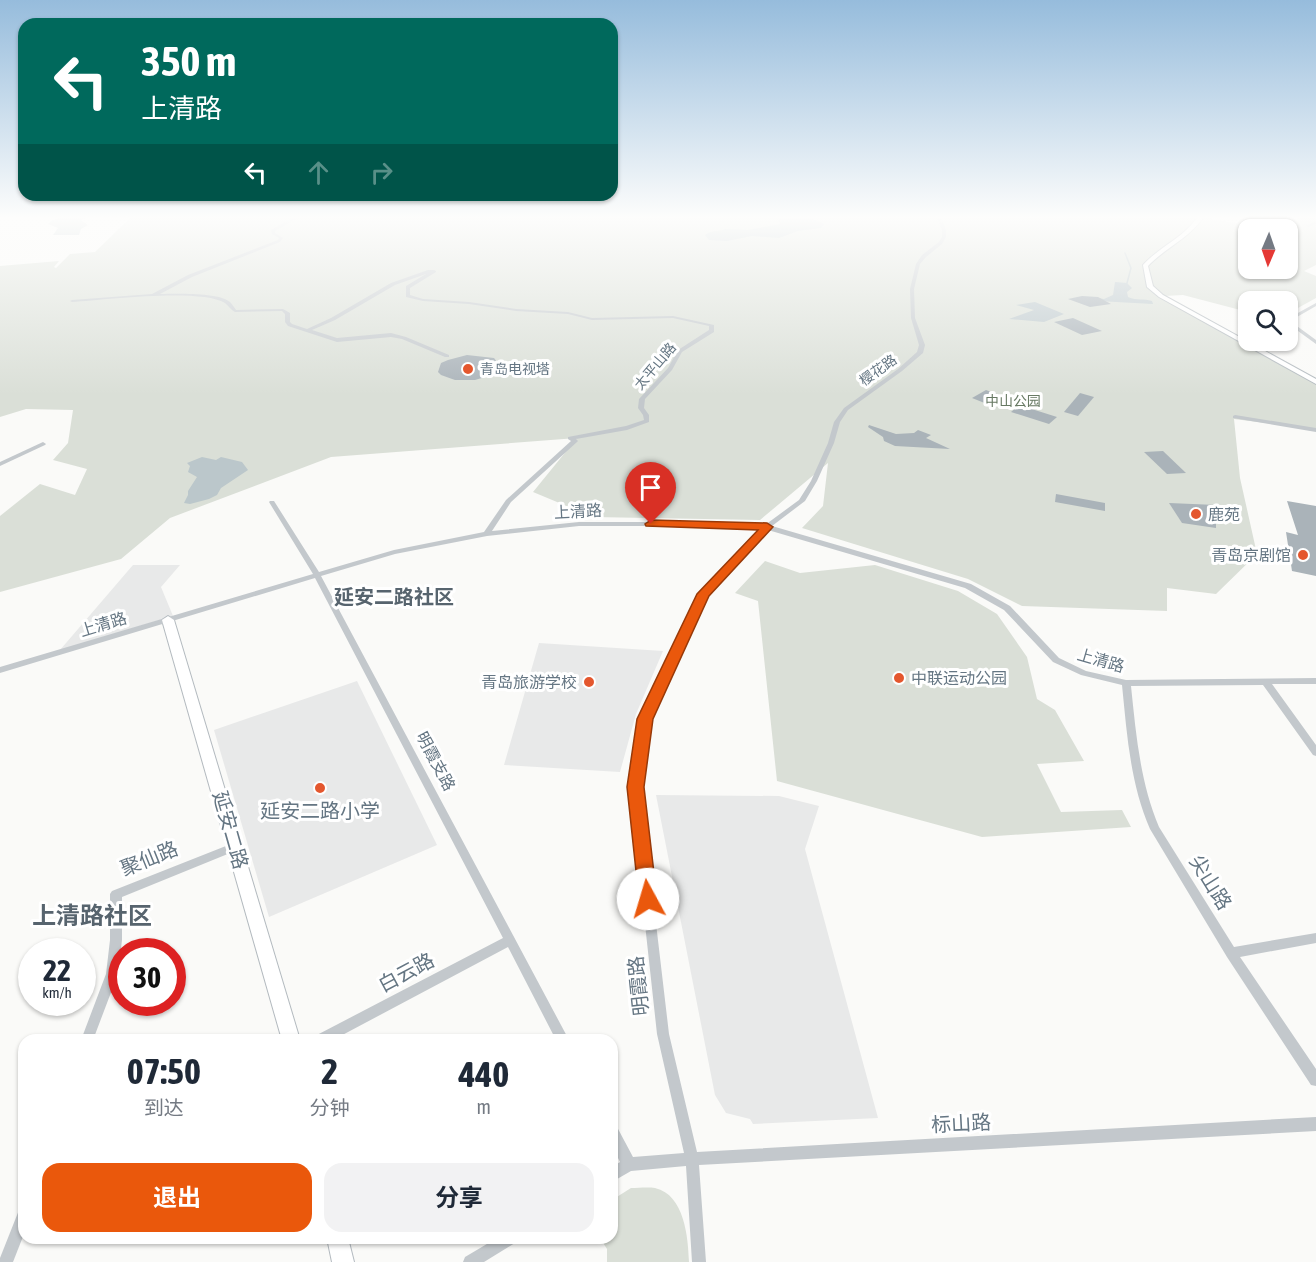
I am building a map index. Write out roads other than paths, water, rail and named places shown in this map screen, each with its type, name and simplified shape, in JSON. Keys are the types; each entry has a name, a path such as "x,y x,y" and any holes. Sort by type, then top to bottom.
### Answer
{"main road":[{"path":"1148,277 1150,287 1161,296 1316,382"},
{"name":"延安二路","path":"168,620 289,1034"},
{"path":"339,1244 343,1262"}],"street":[{"path":"152,296 188,277"},
{"name":"太平山路","path":"307,330 333,319 393,284 413,277"},
{"name":"太平山路","path":"426,277 408,287 408,296 423,300 469,303 506,309 568,313 592,319 673,317 711,325 712,331 708,335 680,351 670,369 642,399 641,408 647,421 627,428 570,438 575,441 508,501 487,534"},
{"name":"樱花路","path":"767,527 802,501 824,460 837,422 846,409 920,353 922,345 913,318 912,289 915,277"},
{"path":"72,301 152,296 211,298 225,301 231,309 240,312 283,310 288,313 287,322 290,325 337,340 391,335 447,356"},
{"path":"1316,304 1287,321 1316,342"},
{"path":"1235,417 1316,430"},
{"path":"0,464 43,444"},
{"name":"明霞支路","path":"273,502 317,575 560,1034"},
{"name":"上清路","path":"0,670 394,552 487,534 579,524 767,527 968,586 1006,608 1056,660 1084,673 1126,683 1316,681"},
{"name":"明霞路","path":"699,1262 692,1159 663,1034 635,787 645,719 703,594 767,527"},
{"path":"1265,681 1316,752"},
{"name":"尖山路","path":"1126,683 1140,790 1155,829 1231,953 1316,1080"},
{"name":"聚仙路","path":"89,1034 112,974 116,940 116,894 236,846"},
{"path":"1231,953 1316,938"},
{"name":"白云路","path":"330,1034 510,940"},
{"name":"标山路","path":"618,1171 629,1164 692,1159 1316,1124"},
{"path":"618,1143 629,1164"},
{"path":"8,1257 18,1231"},
{"path":"470,1262 500,1244"}],"waterway":[{"path":"1127,283 1129,277"}],"place":[{"name":"青岛电视塔","path":"468,369"},
{"name":"鹿苑","path":"1196,514"},
{"name":"青岛京剧馆","path":"1303,555"},
{"name":"中联运动公园","path":"899,678"},
{"name":"青岛旅游学校","path":"589,682"},
{"name":"延安二路小学","path":"320,788"}],"district":[{"name":"延安二路社区","path":"394,596"},
{"name":"上清路社区","path":"92,915"}],"park label":[{"name":"中山公园","path":"1013,401"}]}
